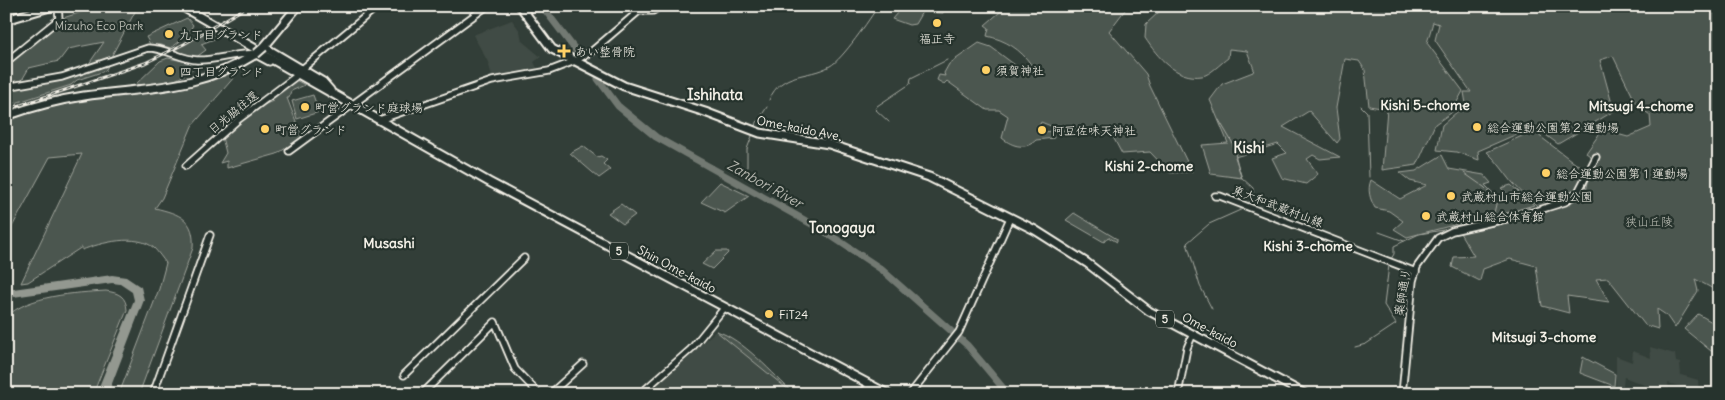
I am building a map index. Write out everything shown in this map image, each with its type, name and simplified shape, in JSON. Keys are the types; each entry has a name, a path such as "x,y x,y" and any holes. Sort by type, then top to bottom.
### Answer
{"main road":[{"path":"6,20 53,6"},
{"path":"181,6 255,50"},
{"path":"187,6 295,76 319,90 330,91"},
{"path":"6,116 70,98 185,86 223,72 255,50 264,47 298,6"},
{"name":"Ome-kaido Ave.","path":"520,6 546,43 575,61 628,88 705,112 757,133 826,143 886,161 928,177 1035,230 1083,261 1149,311 1193,334"},
{"path":"264,47 323,82 330,91"},
{"name":"Shin Ome-kaido","path":"267,55 497,186 888,394"},
{"name":"Ome-kaido","path":"1193,334 1305,394"}],"street":[{"path":"6,62 59,19 58,6"},
{"path":"302,70 378,6"},
{"path":"289,151 487,6"},
{"path":"379,120 426,102 492,81 545,72 575,61 592,51 639,11 653,11 661,6"},
{"path":"6,87 62,77 151,48 164,48 185,58 197,60 212,60 255,50"},
{"name":"日光脇往還","path":"186,166 239,119 295,76"},
{"name":"薬師通り","path":"1402,394 1410,308 1416,272 1422,259 1438,238 1452,231 1523,215 1565,202 1578,192 1596,158"},
{"name":"東大和武蔵村山線","path":"1215,196 1229,199 1416,272"},
{"path":"910,394 959,332 980,289 1010,218"},
{"path":"154,394 210,234"},
{"path":"404,374 524,258"},
{"path":"640,394 691,349 725,307"},
{"path":"423,393 495,322 515,369 539,394"},
{"path":"1178,394 1187,348 1193,334"},
{"path":"550,394 583,364"},
{"path":"860,394 872,385"}],"shaded area":[{"path":"512,20 520,31 522,41 541,57 534,62 539,72 493,80 488,62 473,35"},
{"path":"717,330 742,347 794,394 643,394"},
{"path":"1650,347 1675,354 1676,362 1680,363 1681,375 1698,380 1699,392 1668,383 1669,390 1666,389 1665,393 1624,377 1622,394 1616,394 1616,356 1632,362 1633,351 1651,358"}],"green space":[{"name":"Mizuho Eco Park","path":"91,6 138,6 110,59 86,68 104,42 68,49 59,61 29,68 19,85 14,87 110,62 105,71 77,80 71,85 6,106 6,64 60,19 91,9"},
{"path":"903,6 947,6 943,13 922,12 915,24 909,25 892,19"},
{"path":"1007,6 1128,6 1109,31 1146,74 1192,172 1170,173 1150,152 1122,154 1112,135 1079,126 1073,135 1041,122 1037,130 1044,132 1052,131 1054,138 1036,140 1024,146 1011,144 1002,138 1008,116 999,110 987,110 947,81 944,84 937,80 939,75 945,76 944,73 949,64 979,43 991,47 1023,71 1032,66 1012,46 987,36 989,28 985,25"},
{"name":"狭山丘陵","path":"1157,6 1719,6 1719,292 1695,279 1698,291 1675,328 1666,315 1657,309 1658,329 1645,325 1608,278 1596,279 1609,302 1567,296 1569,313 1542,306 1536,266 1510,259 1483,269 1480,281 1452,267 1454,257 1474,256 1460,233 1539,216 1586,192 1593,158 1586,153 1602,130 1628,137 1651,127 1650,115 1637,105 1613,56 1600,60 1614,111 1558,144 1535,127 1516,132 1517,134 1478,151 1479,160 1456,152 1437,150 1442,125 1466,104 1464,92 1471,92 1435,40 1439,24 1433,22 1427,43 1463,91 1451,113 1435,124 1417,165 1382,170 1387,109 1369,106 1365,70 1359,61 1345,59 1336,108 1340,139 1337,143 1309,111 1283,127 1340,157 1320,159 1313,155 1307,159 1318,174 1306,184 1282,178 1272,158 1287,153 1278,144 1235,157 1242,178 1211,174 1202,145 1228,143 1210,100 1222,84 1253,72 1254,69 1247,51 1229,49 1228,58 1212,71 1202,76 1184,74 1176,70 1161,59 1145,38 1146,24 1159,12"},
{"name":"九丁目グランド","path":"187,18 193,25 187,36 171,48 160,45 151,46 146,37"},
{"path":"212,29 222,36 201,44 206,50 195,58 174,50"},
{"name":"四丁目グランド","path":"168,58 198,64 185,75 162,85 145,86 136,84 160,61"},
{"path":"248,61 192,126 162,198 155,208 184,219 191,230 193,248 139,394 119,394 159,289 166,263 154,248 147,243 128,240 108,242 82,250 82,247 28,282 21,283 82,154 50,157 6,238 6,119 62,103 180,87 226,73"},
{"name":"町営グランド","path":"294,79 305,85 291,91 289,98 287,98 302,137 277,154 227,168 227,161 220,163 226,153 222,137 256,108 273,101 269,98"},
{"name":"町営グランド庭球場","path":"313,95 319,112 297,119 292,101"},
{"name":"総合運動公園第１運動場","path":"1533,131 1576,164 1587,167 1581,183 1571,195 1558,204 1542,211 1516,187 1487,152"},
{"path":"583,146 597,157 601,156 607,160 603,164 610,170 599,178 570,153"},
{"name":"武蔵村山市総合運動公園","path":"1442,155 1449,169 1484,175 1491,183 1485,185 1502,202 1512,198 1501,188 1511,185 1534,205 1496,216 1483,217 1486,220 1481,221 1477,219 1407,237 1394,229 1403,221 1389,211 1375,208 1369,187 1371,180 1400,199 1427,185 1410,181 1400,173 1416,171"},
{"path":"720,182 749,196 725,213 701,202"},
{"path":"621,204 635,215 623,224 608,213"},
{"path":"1074,213 1117,239 1117,242 1108,237 1104,242 1066,220"},
{"path":"716,251 727,251 728,253 712,269 702,264"},
{"path":"106,291 121,296 125,301 127,310 93,394 6,394 6,317 27,304 53,296"},
{"path":"1698,314 1719,326 1719,351 1711,351 1684,329"},
{"path":"716,331 726,335 747,349 794,394 790,394 791,392"},
{"path":"1583,357 1615,374 1614,386 1580,373"}],"waterway":[{"path":"769,100 774,90 788,79 821,70 835,62 856,39 878,6"},
{"name":"Zanbori River","path":"545,10 580,56"},
{"path":"889,122 875,109 877,106 910,84 911,78 947,60"},
{"name":"Zanbori River","path":"598,79 618,106 656,137 824,231 881,269 967,345 1008,394"},
{"path":"1361,106 1367,112 1369,177"},
{"path":"754,127 767,107"},
{"path":"1219,120 1232,142 1241,177 1253,188 1253,197 1248,204"},
{"path":"747,168 747,149 752,136"},
{"path":"1464,173 1484,187 1497,200 1494,213 1485,217"},
{"path":"1461,226 1530,207"},
{"path":"1212,309 1200,286 1187,243 1209,224 1245,208"},
{"path":"1391,259 1394,254 1394,246 1419,234 1450,229"},
{"path":"1379,232 1404,241"},
{"path":"1355,347 1366,344 1396,324 1384,305 1389,265"}],"taxiway":[{"path":"6,294 112,279 122,280 137,290 139,300 102,394"}],"railway":[{"path":"6,110 145,63 184,44 248,6"}],"place":[{"name":"福正寺","path":"937,23"},
{"name":"九丁目グランド","path":"169,34"},
{"name":"あい整骨院","path":"564,51"},
{"name":"須賀神社","path":"986,70"},
{"name":"四丁目グランド","path":"170,71"},
{"name":"町営グランド庭球場","path":"305,107"},
{"name":"総合運動公園第２運動場","path":"1477,127"},
{"name":"町営グランド","path":"265,129"},
{"name":"阿豆佐味天神社","path":"1042,130"},
{"name":"総合運動公園第１運動場","path":"1546,173"},
{"name":"武蔵村山市総合運動公園","path":"1451,196"},
{"name":"武蔵村山総合体育館","path":"1426,216"},
{"name":"FiT24","path":"769,314"}],"district":[{"name":"Ishihata","path":"715,94"},
{"name":"Kishi 5-chome","path":"1425,105"},
{"name":"Mitsugi 4-chome","path":"1641,106"},
{"name":"Kishi","path":"1249,147"},
{"name":"Kishi 2-chome","path":"1149,166"},
{"name":"Tonogaya","path":"842,227"},
{"name":"Musashi","path":"389,243"},
{"name":"Kishi 3-chome","path":"1308,246"},
{"name":"Mitsugi 3-chome","path":"1544,337"}]}
